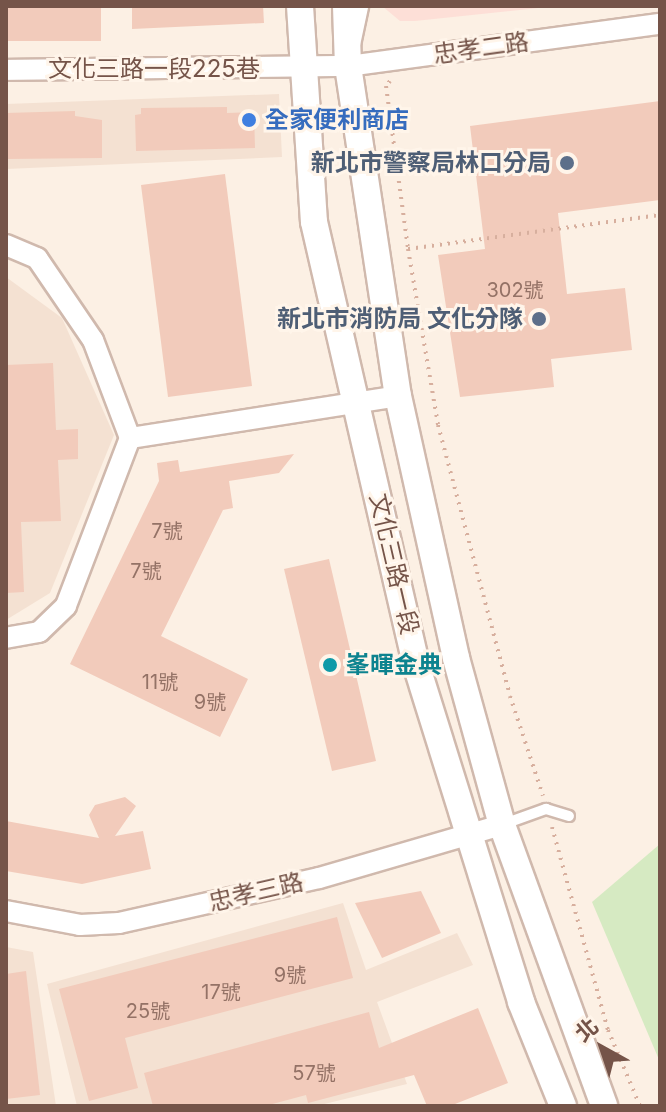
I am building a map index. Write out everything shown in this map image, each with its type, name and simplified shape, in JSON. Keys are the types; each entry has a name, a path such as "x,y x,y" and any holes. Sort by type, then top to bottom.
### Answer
{"street":[{"name":"文化三路一段","path":"300,6 301,69 314,222 416,664 521,1002 563,1106"},
{"name":"文化三路一段","path":"346,6 348,66 398,396 456,658 502,825 604,1106"},
{"name":"忠孝二路","path":"301,69 348,66 660,24"},
{"name":"文化三路一段225巷","path":"6,70 301,69"},
{"path":"6,245 37,258 93,340 130,438 66,606 39,632 6,638"},
{"path":"130,438 398,396"},
{"name":"忠孝三路","path":"6,911 80,925 119,923 319,878 502,825"}],"lane":[{"path":"348,66 363,26 363,6"},
{"path":"502,825 546,809 569,816"}],"path":[{"path":"395,76 386,86 408,249 438,425 510,696 546,809 608,1030 640,1106"},
{"path":"408,249 660,215"}],"shaded area":[{"path":"382,6 557,6 400,21"},
{"path":"279,94 282,157 6,169 6,104"},
{"path":"6,277 62,318 114,435 50,593 6,620"},
{"path":"343,903 366,970 457,933 473,965 377,1002 407,1084 316,1106 77,1106 47,984"},
{"path":"6,947 33,952 56,1106 6,1106"}],"green space":[{"path":"660,844 660,1062 592,902"}],"building":[{"path":"6,6 101,6 101,41 6,41"},
{"path":"132,6 263,6 264,23 132,29"},
{"path":"660,101 660,200 558,213 567,294 625,288 632,350 551,359 554,387 460,397 438,255 485,249 470,126"},
{"path":"227,107 227,113 254,112 255,148 136,151 135,115 141,114 141,108"},
{"path":"75,111 75,116 102,120 102,158 6,159 6,113"},
{"path":"225,174 252,386 168,397 141,185"},
{"path":"53,363 56,430 78,429 78,459 58,460 61,521 21,522 24,592 6,593 6,365"},
{"path":"294,454 279,473 229,481 233,508 223,510 161,636 248,679 220,737 70,664 159,481 157,463 178,460 180,472"},
{"name":"峯暉金典","path":"329,559 376,761 332,771 284,569"},
{"path":"125,797 136,806 115,836 143,831 151,869 82,884 6,871 6,821 99,838 89,815 95,805"},
{"path":"421,891 441,933 382,958 355,903"},
{"path":"337,917 353,978 125,1038 138,1088 89,1101 59,989"},
{"path":"26,971 40,1095 6,1099 6,974"},
{"path":"478,1008 508,1083 450,1106 427,1106 414,1075 308,1103 306,1095 265,1106 153,1106 144,1073 369,1012 379,1048"}],"place":[{"name":"全家便利商店","path":"249,120"},
{"name":"新北市警察局林口分局","path":"567,163"},
{"name":"新北市消防局 文化分隊","path":"539,319"},
{"name":"峯暉金典","path":"330,665"}]}
